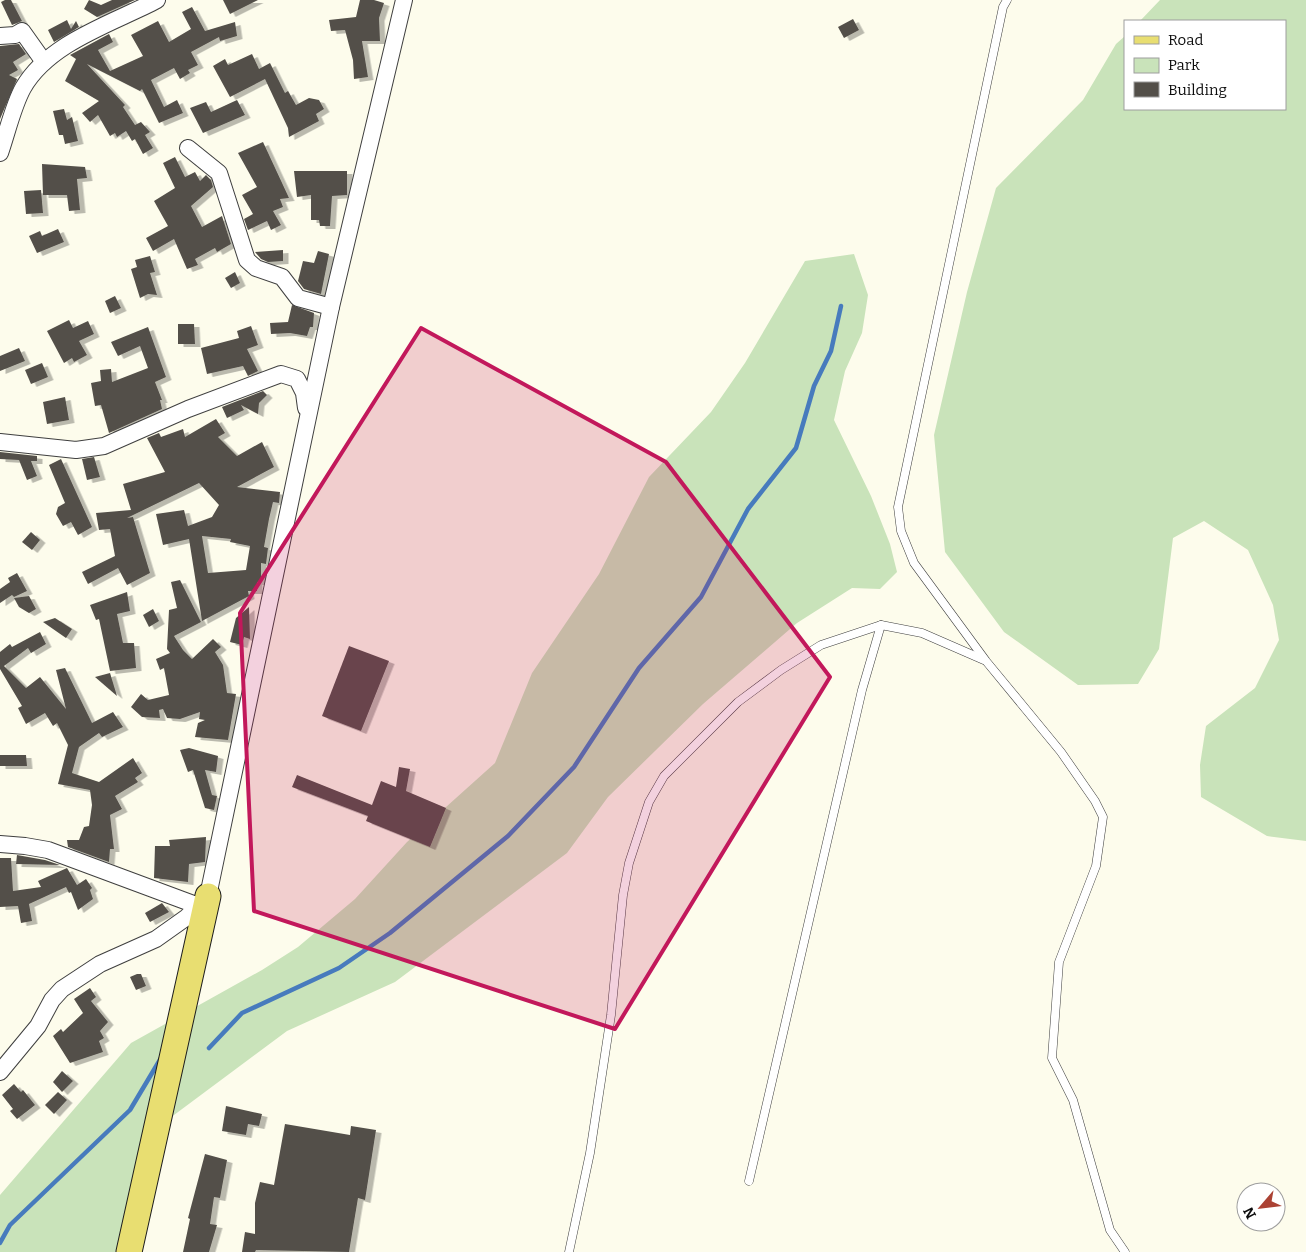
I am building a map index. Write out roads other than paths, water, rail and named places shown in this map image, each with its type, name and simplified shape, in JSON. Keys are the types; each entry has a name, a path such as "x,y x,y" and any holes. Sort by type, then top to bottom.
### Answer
{"main road":[{"path":"129,1252 202,901"}],"street":[{"path":"0,153 23,87 44,62 87,32 120,20 157,0"},
{"path":"0,1072 38,1026 52,1000 62,990 100,964 156,939 202,901 287,523 331,307 404,0"},
{"path":"0,36 14,35 22,31 44,62"},
{"path":"188,148 219,173 247,260 256,268 282,277 298,298 331,307"},
{"path":"0,442 76,450 104,446 188,409 281,374 297,379 304,393 308,413"},
{"path":"0,844 48,850 202,901"}],"lane":[{"path":"1007,0 1003,7 961,199 898,507 901,531 914,563 986,661 1061,752 1095,801 1102,817 1096,866 1059,962 1052,1058 1073,1100 1110,1230 1125,1252"},
{"path":"569,1252 590,1153 610,1024 623,895 629,863 649,802 664,776 738,702 781,670 821,645 881,625 922,633 986,661"},
{"path":"750,1182 862,690 881,625"}],"waterway":[{"path":"209,1048 242,1013 339,968 390,933 508,836 574,767 639,668 701,597 748,509 796,448 814,386 831,351 841,306"},
{"path":"0,1243 10,1225 130,1110 161,1058"}]}
